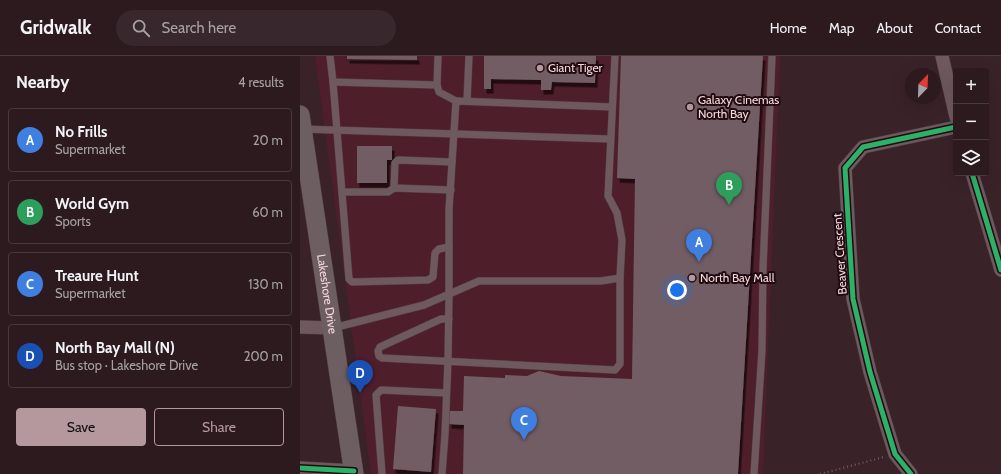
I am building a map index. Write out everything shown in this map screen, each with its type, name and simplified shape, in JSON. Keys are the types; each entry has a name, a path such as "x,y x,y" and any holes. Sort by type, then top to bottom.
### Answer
{"main road":[{"name":"Lakeshore Drive","path":"301,122 305,188 332,328 354,472"}],"street":[{"path":"942,56 953,104"},
{"name":"Beaver Crescent","path":"911,474 895,454 870,372 853,299 845,168 863,148 953,128"},
{"path":"973,176 1001,270"},
{"path":"300,327 332,328"},
{"path":"300,468 354,472"}],"lane":[{"path":"330,56 349,279 352,282 428,280 433,277 435,253 439,249 449,247"},
{"path":"438,56 437,85 439,92 456,101 612,107"},
{"path":"467,101 469,56"},
{"path":"449,319 440,319 380,347 378,351 379,356 382,358 448,360 615,370 620,364 620,278 622,240 618,213 608,196 615,56"},
{"path":"754,474 762,350 763,268 772,56"},
{"path":"333,82 437,85"},
{"path":"442,474 448,360 450,294 449,247 456,101"},
{"path":"301,122 337,130 610,139"},
{"path":"394,188 395,163 398,160 452,162"},
{"path":"342,192 388,192 394,188 451,190"},
{"path":"332,328 424,305 479,280 601,281 620,278"},
{"path":"382,474 376,395 380,390 446,393"}],"path":[{"path":"820,474 895,454"}],"shaded area":[{"path":"315,56 780,56 763,474 371,474"}],"building":[{"path":"347,56 417,56 417,60 347,59"},
{"name":"Giant Tiger","path":"484,56 596,56 595,83 552,82 551,90 541,90 541,80 491,79 491,89 484,89"},
{"name":"North Bay Mall","path":"621,56 763,56 738,474 463,474 464,425 449,424 449,411 463,411 464,376 505,378 505,375 527,376 539,371 561,376 632,379 635,179 617,178"},
{"path":"357,146 392,146 392,160 387,160 387,183 357,183"},
{"path":"398,406 436,409 431,472 393,469"}],"cycle path":[{"path":"911,474 895,454 870,372 853,299 845,168 863,147 953,128"},
{"path":"973,176 1001,270"},
{"path":"300,468 354,471"}],"place":[{"name":"Giant Tiger","path":"540,68"},
{"name":"Galaxy Cinemas North Bay","path":"690,107"},
{"name":"World Gym","path":"729,205"},
{"name":"No Frills","path":"699,262"},
{"name":"North Bay Mall","path":"692,278"},
{"name":"North Bay Mall (N)","path":"360,393"},
{"name":"Treaure Hunt","path":"524,440"}]}
